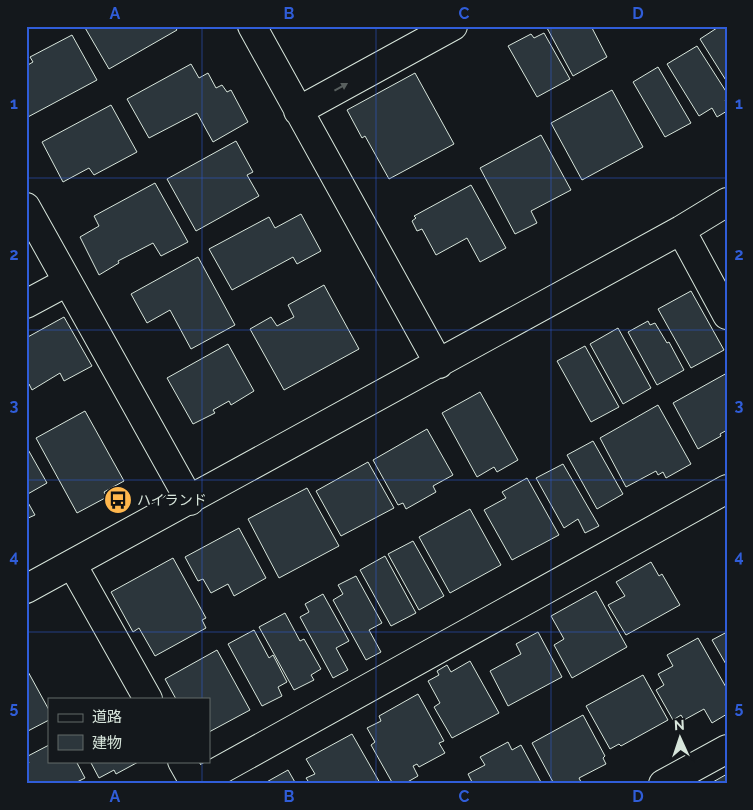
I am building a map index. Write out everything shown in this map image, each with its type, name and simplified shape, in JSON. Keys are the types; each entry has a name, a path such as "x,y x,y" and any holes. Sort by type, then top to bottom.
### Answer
{"street":[{"path":"252,26 438,364"},
{"path":"298,111 453,26"},
{"path":"26,589 681,230 727,202"},
{"path":"26,208 190,500"},
{"path":"681,230 727,315"},
{"path":"26,304 67,282"},
{"path":"183,762 195,784 727,490"},
{"path":"72,564 147,698"},
{"path":"663,784 727,749"}],"building":[{"path":"84,26 174,26 177,30 109,69"},
{"path":"550,26 591,26 607,57 573,76 547,28"},
{"path":"720,26 727,26 727,82 700,39"},
{"path":"544,33 570,79 537,97 508,46 531,34 534,38"},
{"path":"72,35 97,80 26,118 26,66 33,62 30,57"},
{"path":"697,46 727,93 727,99 725,100 727,111 717,117 712,108 699,116 667,64"},
{"path":"191,64 199,78 208,73 216,88 222,85 227,92 231,90 248,122 213,142 197,113 149,138 127,99"},
{"path":"658,67 691,123 665,137 633,82"},
{"path":"415,73 454,144 389,179 365,136 362,138 347,110"},
{"path":"612,90 643,147 582,180 551,123"},
{"path":"111,105 137,152 94,175 89,168 63,182 42,142"},
{"path":"541,135 571,190 531,211 537,223 515,234 480,168"},
{"path":"236,141 253,172 247,175 259,196 196,231 167,179"},
{"path":"155,183 188,242 161,256 153,243 118,261 119,263 99,275 80,237 99,226 94,216"},
{"path":"471,185 506,248 480,262 467,238 436,255 422,229 417,231 412,221 416,218 414,216"},
{"path":"301,214 321,251 297,264 293,257 232,290 209,249 269,217 275,228"},
{"path":"198,257 235,325 191,349 170,310 147,323 131,294"},
{"path":"324,285 359,349 284,390 250,329 271,317 277,326 294,317 288,305"},
{"path":"691,291 724,350 691,368 658,309"},
{"path":"64,317 92,366 64,381 60,373 32,390 29,384 26,386 26,338"},
{"path":"648,321 650,325 655,323 667,343 669,342 684,370 657,385 628,332"},
{"path":"618,328 651,388 623,404 590,344"},
{"path":"228,344 254,391 231,405 229,401 213,410 215,413 193,424 167,378"},
{"path":"585,346 619,407 591,422 557,361"},
{"path":"727,373 727,430 720,434 721,436 698,449 673,403"},
{"path":"480,392 518,460 497,472 494,467 477,477 442,413"},
{"path":"658,405 691,464 666,478 663,472 658,475 656,471 626,487 600,438"},
{"path":"85,411 124,481 104,492 107,497 77,513 36,438"},
{"path":"427,429 453,475 433,486 436,492 406,509 403,503 398,505 373,460"},
{"path":"593,441 623,494 597,509 567,455"},
{"path":"26,446 47,483 26,495"},
{"path":"368,462 394,508 341,536 316,491"},
{"path":"563,464 599,526 585,533 578,519 564,528 536,478"},
{"path":"527,478 559,535 512,560 484,510 506,498 502,492"},
{"path":"307,488 339,546 279,578 248,519"},
{"path":"26,499 35,515 26,519"},
{"path":"470,509 501,565 450,593 419,537"},
{"path":"239,528 266,578 234,596 228,584 211,593 203,579 198,581 185,557"},
{"path":"413,541 444,596 419,610 388,554"},
{"path":"385,556 416,613 391,626 360,570"},
{"path":"173,558 206,618 202,620 206,628 155,656 139,628 133,632 111,592"},
{"path":"651,562 659,576 662,574 680,605 626,635 608,605 625,596 616,582"},
{"path":"356,576 382,623 369,630 381,652 366,660 333,600 343,594 338,585"},
{"path":"596,591 627,647 572,678 554,645 564,639 551,616"},
{"path":"323,594 349,641 336,648 348,670 333,678 300,617 309,612 305,604"},
{"path":"285,613 300,641 304,639 321,669 311,675 314,680 294,690 259,627"},
{"path":"254,630 269,658 273,655 287,682 278,687 282,696 262,706 228,644"},
{"path":"538,632 562,677 508,706 490,671 521,654 516,644"},
{"path":"727,632 727,666 712,640"},
{"path":"698,638 727,689 727,714 712,723 704,709 684,720 681,715 673,720 656,690 664,685 658,674 673,666 667,655"},
{"path":"217,650 250,710 210,731 210,698 175,698 165,679"},
{"path":"470,661 499,713 452,738 434,707 440,703 428,681 439,675 437,671 447,665 451,672"},
{"path":"26,668 48,708 48,721 26,732"},
{"path":"643,675 668,720 621,746 619,744 610,749 586,706"},
{"path":"418,694 444,741 439,743 445,753 419,767 417,764 413,766 418,776 404,784 393,784 371,745 375,742 367,728 381,721 379,716"},
{"path":"583,715 605,756 603,758 606,764 579,778 582,784 554,784 532,743"},
{"path":"352,734 380,783 310,784 306,778 315,774 306,759"},
{"path":"508,742 512,750 521,745 542,784 473,784 468,774 485,765 480,757"},
{"path":"48,746 48,762 77,762 85,778 73,784 26,784 26,764 29,763 26,757"},
{"path":"91,762 138,762 116,774 114,770 99,778"},
{"path":"288,770 296,784 263,784"},
{"path":"727,774 727,784 714,784 713,782"}],"place":[{"name":"ハイランド","path":"118,500"}]}
